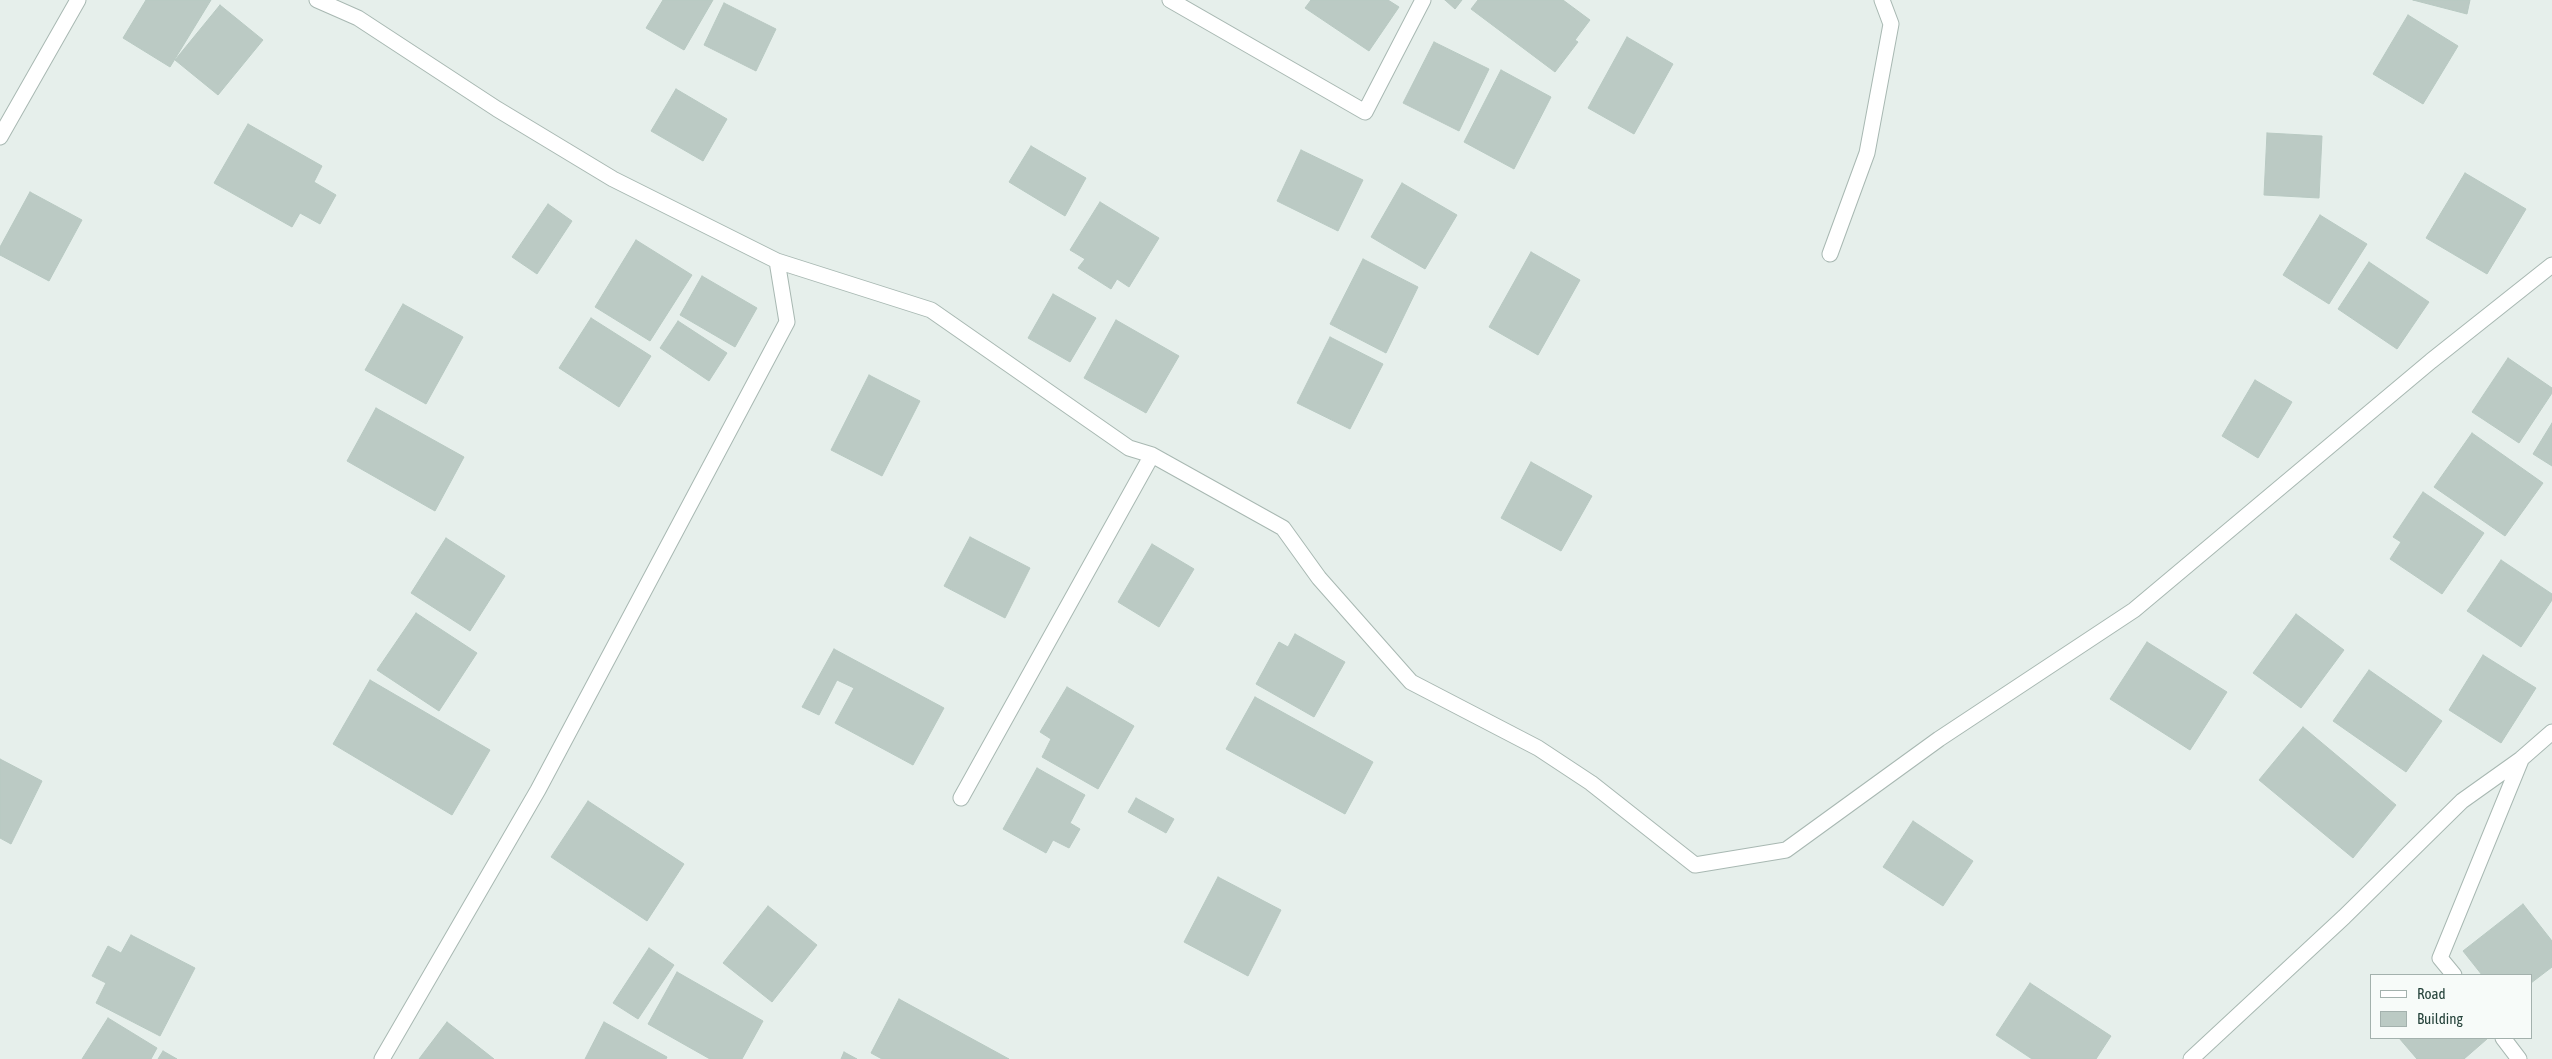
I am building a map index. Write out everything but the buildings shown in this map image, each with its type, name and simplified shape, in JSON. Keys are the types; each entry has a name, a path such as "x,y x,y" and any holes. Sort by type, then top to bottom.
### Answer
{"street":[{"path":"0,137 78,0"},
{"path":"317,0 358,18 497,109 612,179 777,261 931,310 1129,448 1152,455 1283,528 1320,578 1411,682 1538,748 1591,783 1695,865 1786,850 1939,739 2134,610 2431,361 2552,266"},
{"path":"1170,0 1365,112 1422,0"},
{"path":"1830,254 1867,153 1891,24 1882,0"},
{"path":"382,1059 538,790 787,322 777,261"},
{"path":"961,798 1152,455"},
{"path":"2191,1059 2344,917 2462,800 2521,759 2552,732"},
{"path":"2453,974 2440,958 2521,759"},
{"path":"2504,1039 2519,1059"}]}
